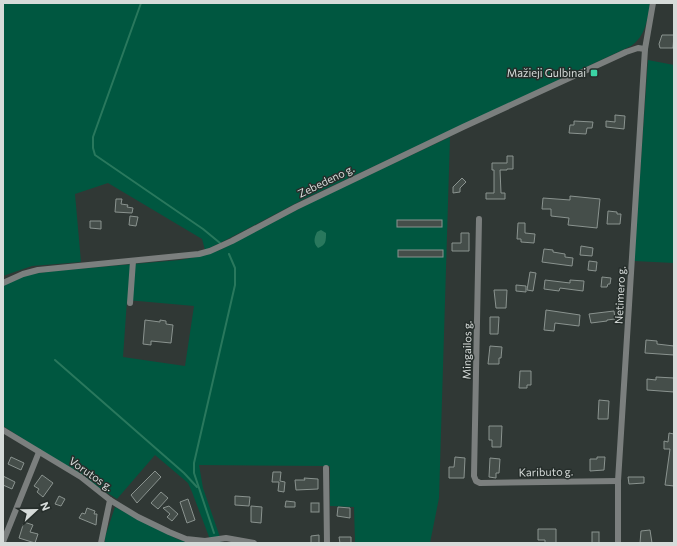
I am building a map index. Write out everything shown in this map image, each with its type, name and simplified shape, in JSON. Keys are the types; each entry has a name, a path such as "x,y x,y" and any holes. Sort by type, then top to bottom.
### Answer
{"street":[{"name":"Netimero g.","path":"618,543 618,481 644,48 653,3"},
{"name":"Zebedeno g.","path":"3,283 23,274 38,270 210,252 296,207 463,127 626,52 638,48 644,48"},
{"name":"Mingailos g.","path":"476,481 474,476 479,219"},
{"path":"130,304 133,261"},
{"name":"Vorutos g.","path":"3,430 81,477 110,500 138,517 169,532 186,539 205,541 226,538 254,543"},
{"path":"3,542 39,452"},
{"path":"326,468 327,543"},
{"name":"Kaributo g.","path":"476,481 480,483 618,481"},
{"path":"101,543 110,500"}],"shaded area":[{"path":"3,3 650,3 643,33 631,46 304,199 205,250 202,239 108,183 75,194 81,262 32,266 3,276"},
{"path":"648,60 674,65 674,263 634,261"},
{"path":"450,137 439,498 430,543 355,542 354,507 330,506 330,466 199,465 203,488 222,543 206,543 211,542 188,483 155,455 117,499 3,426 3,285 25,275 180,260 201,256 220,250 314,201","holes":["127,300 194,306 185,366 123,357"]},
{"path":"321,230 326,233 326,240 323,246 318,248 315,244 315,238 317,232"},
{"path":"115,507 177,539 190,543 105,543 105,537"}],"building":[{"path":"662,35 674,35 673,48 660,48 659,44"},
{"path":"615,115 625,116 624,129 606,127 606,121 615,122"},
{"path":"574,121 593,122 592,128 587,128 586,134 569,133 570,125 574,125"},
{"path":"507,156 513,156 513,169 500,170 501,193 505,193 505,199 486,199 486,193 494,193 494,170 492,170 492,163 507,163"},
{"path":"462,178 466,182 460,188 460,192 453,193 453,187"},
{"path":"570,196 600,199 597,228 568,225 569,218 551,216 551,209 542,209 543,198 570,200"},
{"path":"116,199 122,199 121,204 128,205 127,207 133,208 132,213 115,212"},
{"path":"608,211 621,214 620,224 607,224"},
{"path":"130,216 138,217 136,226 129,225"},
{"path":"397,220 442,220 442,227 397,227"},
{"path":"90,221 101,221 101,229 90,228"},
{"path":"518,223 525,223 525,233 535,234 534,243 521,242 521,239 517,239"},
{"path":"461,233 469,233 469,251 452,251 452,243 461,243"},
{"path":"581,246 593,248 592,256 580,255"},
{"path":"544,249 553,250 553,252 565,254 565,257 573,258 572,266 542,262"},
{"path":"398,250 443,250 443,257 398,257"},
{"path":"589,261 597,262 596,271 588,270"},
{"path":"530,272 536,273 533,291 527,290"},
{"path":"602,277 611,278 610,284 608,284 607,287 601,287"},
{"path":"545,280 570,283 570,280 584,281 583,291 560,288 559,291 544,289"},
{"path":"516,285 526,286 526,292 516,291"},
{"path":"494,290 507,290 506,308 496,308"},
{"path":"546,310 580,315 579,326 555,323 554,331 544,330"},
{"path":"614,311 615,319 591,323 589,314"},
{"path":"490,317 499,317 498,334 490,334"},
{"path":"145,320 160,322 160,320 166,321 166,324 173,325 171,343 151,341 151,345 143,344"},
{"path":"646,340 657,341 657,344 674,346 674,355 645,353"},
{"path":"490,346 502,347 499,364 488,364"},
{"path":"520,371 531,371 531,385 527,385 527,388 519,388"},
{"path":"656,377 674,378 674,392 647,390 647,379 656,380"},
{"path":"599,400 609,401 608,419 598,419"},
{"path":"489,426 502,426 501,447 492,447 492,440 489,440"},
{"path":"669,433 674,434 674,486 665,485 670,449 664,449 664,441 668,442"},
{"path":"11,457 24,463 21,470 8,464"},
{"path":"455,457 465,458 464,478 449,478 449,467 454,467"},
{"path":"597,457 605,457 604,470 590,471 590,459 597,459"},
{"path":"490,458 500,459 499,473 496,473 496,478 489,477"},
{"path":"155,471 161,477 137,503 131,495"},
{"path":"273,472 281,472 280,481 285,482 284,492 278,491 279,482 272,482"},
{"path":"42,475 53,483 43,497 37,492 39,489 34,486"},
{"path":"3,476 15,482 12,489 3,485"},
{"path":"628,477 644,477 644,483 629,484"},
{"path":"304,478 318,479 318,489 296,490 295,480 305,480"},
{"path":"161,492 168,498 158,509 151,503"},
{"path":"59,496 65,499 61,506 55,504"},
{"path":"235,496 250,497 249,506 235,505"},
{"path":"188,499 195,520 187,523 180,502"},
{"path":"286,501 295,502 295,507 285,507"},
{"path":"311,503 319,503 319,512 311,512"},
{"path":"169,506 178,514 172,521 167,517 170,514 163,508"},
{"path":"251,506 262,507 261,523 251,522"},
{"path":"338,507 350,508 350,518 337,516"},
{"path":"87,508 95,511 94,514 97,514 96,525 79,518 82,513 85,514"},
{"path":"24,522 33,525 30,532 38,534 35,543 19,538"},
{"path":"538,529 556,529 556,543 545,543 545,540 538,540"},
{"path":"650,530 652,543 640,543 641,531"},
{"path":"592,532 599,532 599,543 592,543"},
{"path":"319,535 319,543 311,543 311,536"},
{"path":"339,537 351,537 351,543 340,543"}],"waterway":[{"path":"141,3 93,137 93,148 95,155 203,229 220,243"},
{"path":"214,533 194,473 194,463 235,285 235,268 229,254"},
{"path":"55,360 184,473 197,487"}],"place":[{"name":"Mažieji Gulbinai","path":"594,73"}]}
